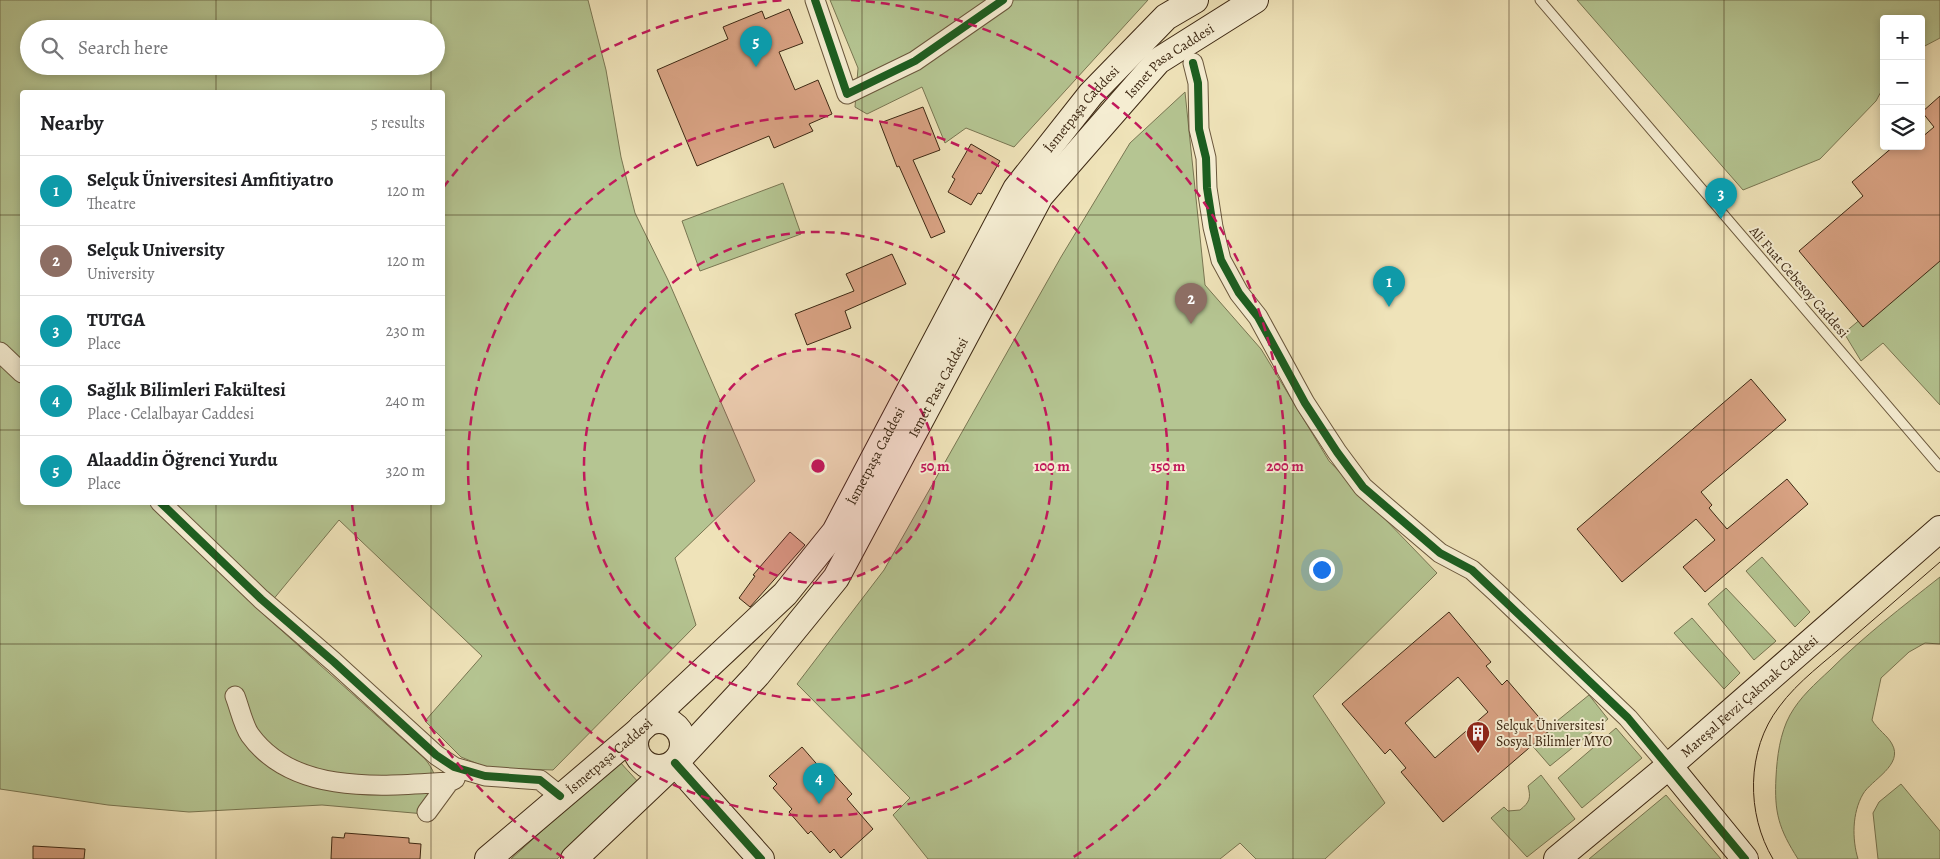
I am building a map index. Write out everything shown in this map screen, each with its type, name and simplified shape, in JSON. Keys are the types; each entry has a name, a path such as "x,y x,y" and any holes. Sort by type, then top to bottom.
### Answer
{"main road":[{"name":"İsmetpaşa Caddesi","path":"488,859 641,728 785,594 835,532 1016,189 1091,94 1166,8 1195,0"},
{"name":"Ismet Pasa Caddesi","path":"574,859 675,763 757,675 836,578 1040,196 1158,62 1255,0"},
{"name":"Mareşal Fevzi Çakmak Caddesi","path":"1557,859 1668,766 1940,529"},
{"path":"654,721 670,722 676,727 683,741 683,749 675,763 661,769 652,768 640,759 635,743 641,728 654,721"},
{"path":"675,763 762,859"},
{"path":"1668,766 1745,859"}],"street":[{"path":"815,0 847,94 915,61 1003,0"},
{"path":"1193,63 1198,83 1199,129 1206,158 1213,227 1221,260 1239,293 1258,317 1305,404 1332,444 1363,487 1440,553 1472,570 1628,718 1668,766"},
{"path":"0,352 20,372"},
{"path":"163,505 227,568 334,662 418,740 454,767 486,776 540,780 560,796"},
{"path":"235,696 249,734 263,751 284,764 315,778 365,786 449,782 470,772"},
{"path":"427,812 449,782"}],"lane":[{"name":"Ali Fuat Cebesoy Caddesi","path":"1540,0 1940,468"}],"green space":[{"path":"0,0 588,0 606,70 621,157 635,213 668,280 755,481 675,558 696,625 553,770 488,768 461,757 425,721 482,656 339,520 262,613 425,759 434,774 435,786 425,814 322,805 189,812 108,805 0,789"},
{"path":"830,0 1148,0 1014,147 966,128 945,143 922,87 867,114 855,107 858,68"},
{"path":"1577,0 1940,0 1940,38 1925,46 1925,15 1880,15 1880,94 1876,101 1820,159 1743,190"},
{"path":"1185,92 1205,285 1261,349 1329,461 1437,573 1313,696 1385,803 1325,859 1256,859 1240,843 1220,859 928,859 893,815 910,798 797,684 884,570 1061,257 1130,143"},
{"path":"783,183 801,234 700,271 682,221"},
{"path":"1940,253 1940,405 1883,343 1861,361 1844,333"},
{"path":"1762,557 1810,612 1795,627 1746,571"},
{"path":"1940,577 1940,644 1925,643 1909,652 1881,678 1872,720 1888,738 1895,752 1894,759 1885,772 1867,789 1859,801 1854,826 1858,859 1798,859 1782,829 1776,801 1778,753 1781,737 1790,715 1808,691 1856,645"},
{"path":"1726,588 1776,641 1754,660 1708,604"},
{"path":"1692,618 1740,673 1724,689 1674,633"},
{"path":"1589,695 1608,719 1550,766 1530,743"},
{"path":"1616,728 1642,758 1582,808 1558,778"},
{"path":"619,761 640,784 557,859 511,859"},
{"path":"1541,775 1575,819 1527,857 1491,818 1504,807 1508,811 1520,810 1529,800 1528,786"},
{"path":"1901,784 1940,831 1940,859 1878,859 1873,813 1879,802"},
{"path":"1666,795 1721,859 1589,859"}],"building":[{"path":"789,9 803,43 779,52 795,90 818,80 832,114 809,124 813,131 774,148 769,136 697,166 657,70 728,39 723,27 762,11 765,19"},
{"path":"1940,96 1940,261 1863,327 1799,251 1863,196 1852,182 1889,150 1925,150 1925,135 1934,127 1925,116 1925,109"},
{"path":"923,107 940,150 913,160 945,232 931,238 899,166 897,167 880,123"},
{"path":"971,144 1000,161 981,194 978,193 971,205 948,192 955,179 952,177"},
{"path":"892,254 906,284 845,311 851,328 807,345 795,314 854,291 846,274"},
{"path":"1751,379 1786,420 1701,492 1712,505 1709,508 1727,529 1787,479 1808,504 1705,592 1683,567 1715,540 1696,519 1622,582 1577,529"},
{"path":"790,532 805,545 750,607 739,598 755,576 753,575"},
{"path":"1449,612 1491,662 1486,666 1502,685 1507,680 1550,730 1443,822 1401,772 1406,768 1390,749 1385,754 1342,704","holes":["1458,677 1488,712 1435,758 1405,723"]},
{"path":"802,747 828,777 833,773 852,794 847,799 873,829 841,858 834,849 830,853 811,831 808,834 789,812 792,809 773,788 777,784 769,776"},
{"path":"345,833 409,838 409,843 421,844 420,859 331,859 332,837 344,838"},
{"path":"33,846 85,849 84,859 33,859"}],"tram line":[{"path":"1773,859 1764,841 1754,802 1755,762 1768,724 1779,707 1803,680 1940,562"}],"cycle path":[{"path":"815,0 847,94 915,61 1003,0"},
{"path":"1193,63 1198,83 1199,129 1206,158 1207,188 1213,227 1221,260 1239,293 1258,317 1305,403 1337,452 1363,487 1440,553 1472,570 1628,718 1745,859"},
{"path":"163,505 261,599 334,662 436,755 454,767 485,776 540,780 560,796"},
{"path":"675,763 761,859"}],"place":[{"name":"Alaaddin Öğrenci Yurdu","path":"756,67"},
{"name":"TUTGA","path":"1721,219"},
{"name":"Selçuk Üniversitesi Amfitiyatro","path":"1389,307"},
{"name":"Selçuk University","path":"1191,324"},
{"name":"Selçuk Üniversitesi Sosyal Bilimler MYO","path":"1478,754"},
{"name":"Sağlık Bilimleri Fakültesi","path":"819,804"}]}
